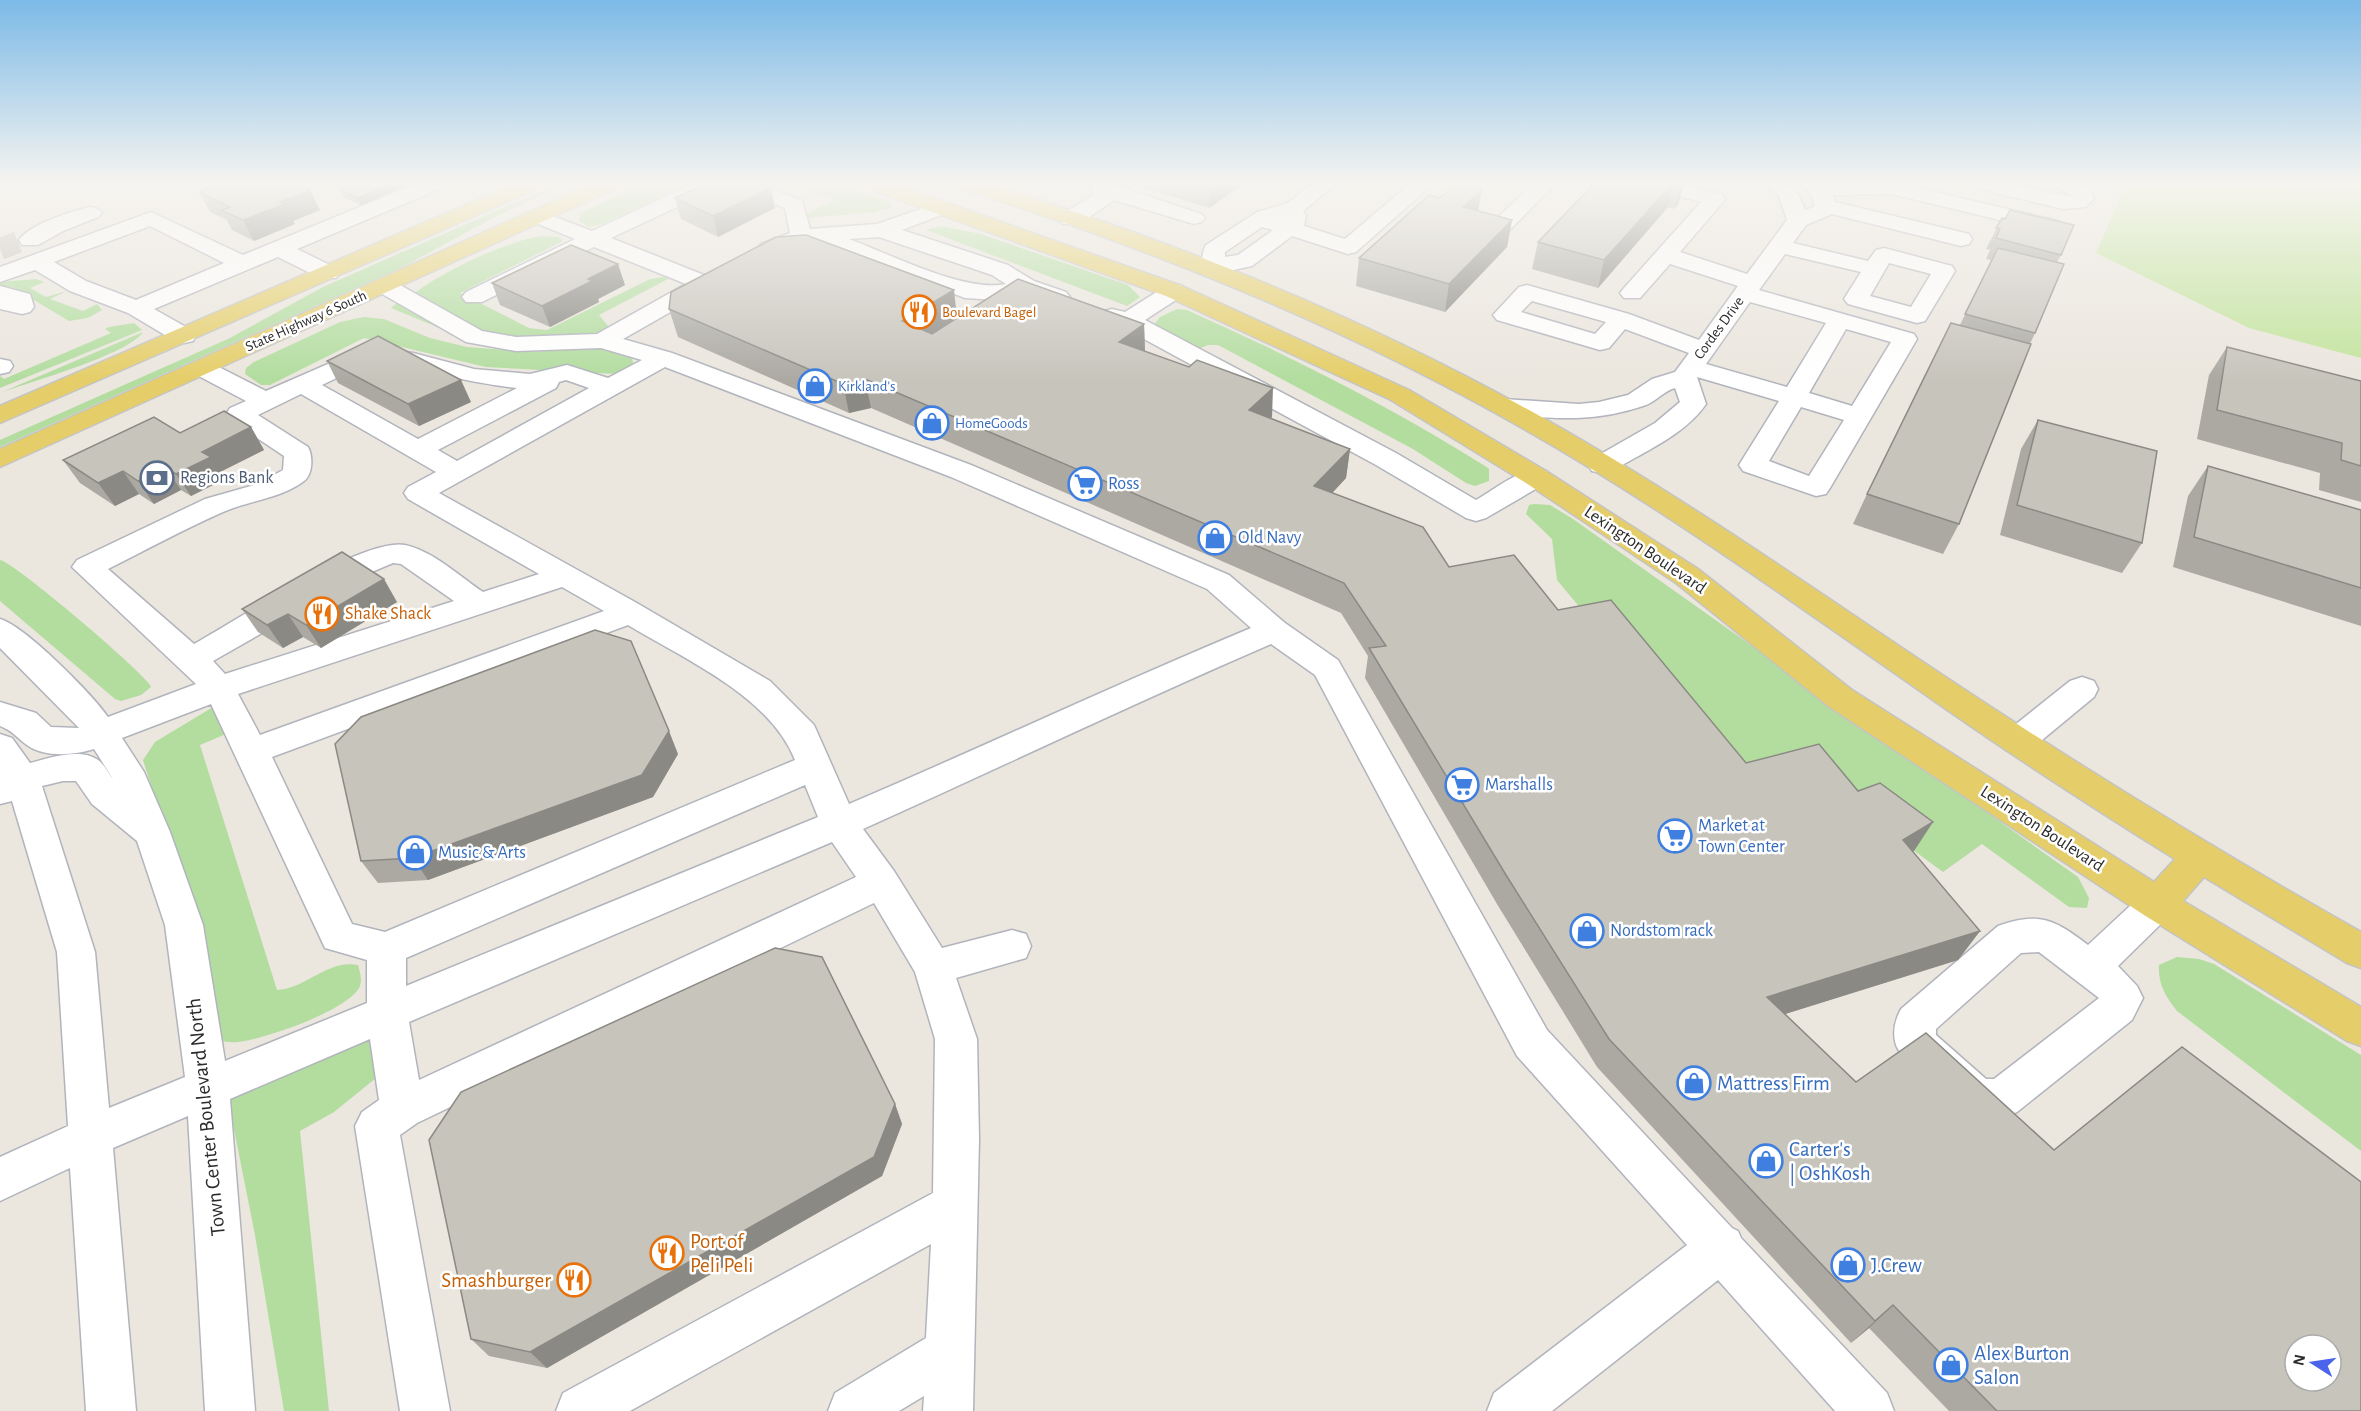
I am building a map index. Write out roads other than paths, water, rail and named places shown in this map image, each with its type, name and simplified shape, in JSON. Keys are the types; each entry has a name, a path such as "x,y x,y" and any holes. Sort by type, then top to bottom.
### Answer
{"main road":[{"name":"State Highway 6 South","path":"0,415 383,249"},
{"name":"State Highway 6 South","path":"0,459 467,249"},
{"name":"Lexington Boulevard","path":"1056,249 1174,291 1400,395 1536,477 1687,576 1840,698 2157,904 2361,1028"},
{"path":"1161,249 1212,266 1354,330 1504,407 1602,465 1714,537 2018,741 2201,856 2361,951"},
{"path":"1174,291 1212,266"},
{"path":"1536,477 1602,465"},
{"path":"2157,904 2201,856"}],"street":[{"path":"22,258 52,249"},
{"path":"213,249 243,264"},
{"path":"136,308 279,249 328,273"},
{"path":"474,297 575,249"},
{"path":"616,249 704,283"},
{"path":"602,341 704,283 771,249"},
{"path":"848,249 965,291 996,293 1026,286"},
{"path":"942,249 1000,270 1026,286 1128,321 1386,459 1476,512 1536,477"},
{"path":"1216,249 1212,266 1244,261 1258,249"},
{"path":"1632,293 1671,249"},
{"name":"Cordes Drive","path":"1504,407 1579,412 1600,410 1637,400 1693,365 1777,249"},
{"path":"1791,249 1874,269"},
{"path":"1666,255 1748,288 1840,320 1905,339 1816,488 1753,465 1840,320"},
{"path":"22,258 78,286 136,308 184,336"},
{"path":"385,286 475,337 516,344 602,341 663,358 961,471 1218,582 1274,631 1327,668 1533,1043 1722,1247 1869,1411"},
{"path":"1128,321 1174,291"},
{"path":"0,293 22,299 11,305"},
{"path":"1621,319 1693,365 1858,416"},
{"path":"610,387 567,372 530,382 473,376 413,360 367,354 238,414 298,453 296,474 268,490 215,505 87,567 192,660 219,688 252,751 339,937 386,949 815,766"},
{"path":"663,358 418,494 630,613 758,689 802,734 839,824 881,882 933,967 956,1039 948,1411"},
{"name":"Cordes Drive","path":"1602,465 1664,429 1693,404 1693,365"},
{"path":"202,368 266,401"},
{"path":"419,449 567,372"},
{"path":"302,384 457,472"},
{"path":"192,660 351,569 389,555 402,554 491,599"},
{"path":"0,714 24,722 41,738 60,741 82,740 219,688 565,576"},
{"path":"252,751 630,613"},
{"name":"Town Center Boulevard North","path":"0,630 42,668 92,720 127,772 152,832 184,926 208,1088 230,1411"},
{"path":"0,1179 90,1137 839,824 1011,749 1166,676 1274,631"},
{"path":"2018,741 2082,688"},
{"path":"0,747 12,785 76,952 111,1411"},
{"path":"12,785 49,769 69,766 86,770 104,794 152,832"},
{"path":"425,1411 377,1126 402,1109 881,882"},
{"path":"2090,968 2157,904"},
{"path":"2046,935 2090,968 2112,984 2123,998 2118,1007 2002,1098 1978,1099 1916,1043 1915,1022 2012,937 2046,935"},
{"path":"933,967 1012,946"},
{"path":"386,949 387,1013 402,1109"},
{"path":"581,1411 954,1206"},
{"path":"1512,1411 1722,1247"},
{"path":"853,1411 950,1352"}],"place":[{"name":"Boulevard Bagel","path":"919,312"},
{"name":"Kirkland's","path":"815,386"},
{"name":"HomeGoods","path":"932,423"},
{"name":"Regions Bank","path":"157,478"},
{"name":"Ross","path":"1085,484"},
{"name":"Old Navy","path":"1215,538"},
{"name":"Shake Shack","path":"322,614"},
{"name":"Marshalls","path":"1462,785"},
{"name":"Market at Town Center","path":"1675,836"},
{"name":"Music & Arts","path":"415,853"},
{"name":"Nordstom rack","path":"1587,931"},
{"name":"Mattress Firm","path":"1694,1083"},
{"name":"Carter's | OshKosh","path":"1766,1161"},
{"name":"Port of Peli Peli","path":"667,1253"},
{"name":"J.Crew","path":"1848,1265"},
{"name":"Smashburger","path":"574,1280"},
{"name":"Alex Burton Salon","path":"1951,1365"}]}
